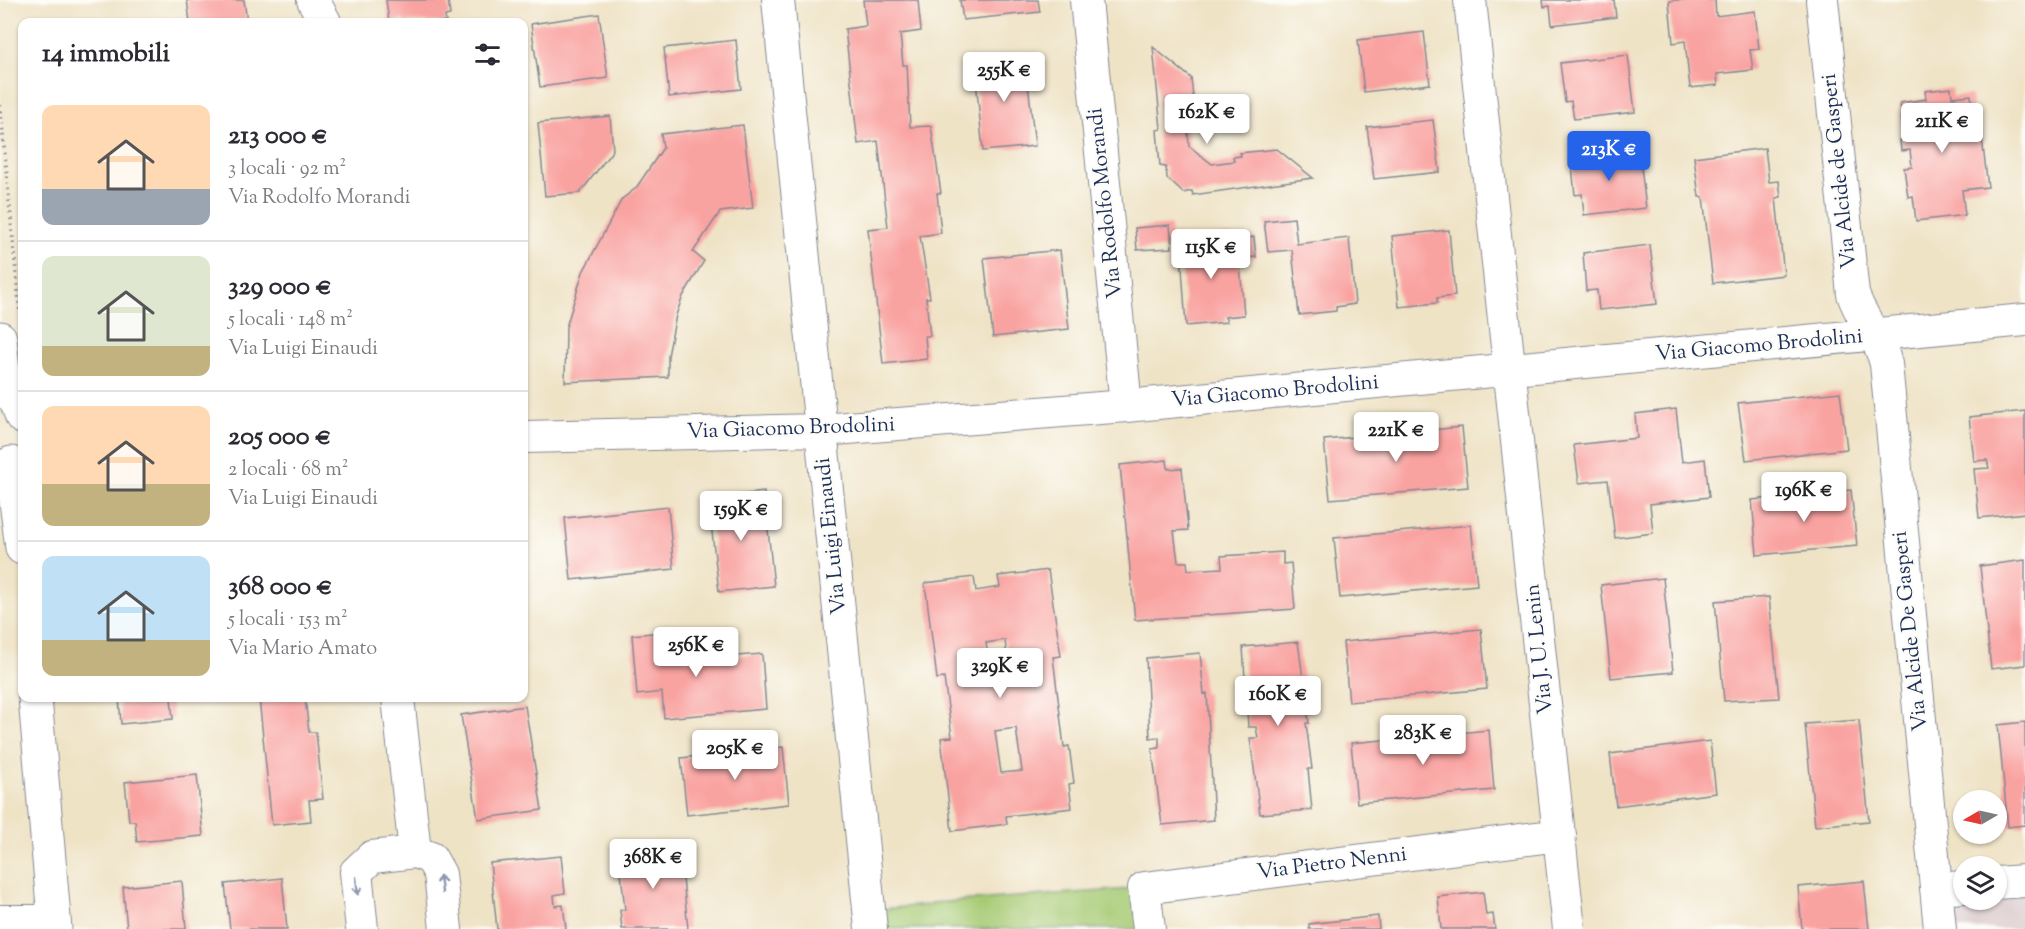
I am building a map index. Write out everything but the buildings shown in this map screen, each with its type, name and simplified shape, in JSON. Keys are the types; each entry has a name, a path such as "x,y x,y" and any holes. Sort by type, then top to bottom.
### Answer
{"street":[{"path":"313,0 323,18"},
{"name":"Via Luigi Einaudi","path":"778,0 871,929"},
{"name":"Via Rodolfo Morandi","path":"1086,0 1126,406"},
{"path":"1470,0 1510,370"},
{"name":"Via Alcide de Gasperi","path":"1822,0 1853,294 1862,315 1876,335"},
{"name":"Via Giacomo Brodolini","path":"528,437 822,430 1126,406 2025,320"},
{"path":"10,329 14,403"},
{"name":"Via Alcide De Gasperi","path":"1876,335 1886,364 1950,888 1940,929"},
{"name":"Via J. U. Lenin","path":"1510,370 1569,929"},
{"path":"15,459 18,497"},
{"path":"0,921 55,925 35,702"},
{"path":"398,702 415,852"},
{"name":"Via Pietro Nenni","path":"1149,929 1144,888 1560,835"},
{"path":"362,929 356,872 372,857 415,852 431,858 440,874 446,929"},
{"path":"2007,883 2025,881"}],"path":[{"path":"0,105 10,329"}],"shaded area":[{"path":"2025,867 2025,929 1925,929 1953,888 1953,910 2007,910 2007,868"}],"green space":[{"path":"1144,888 1148,929 871,929 869,910 929,905 930,903"}]}
